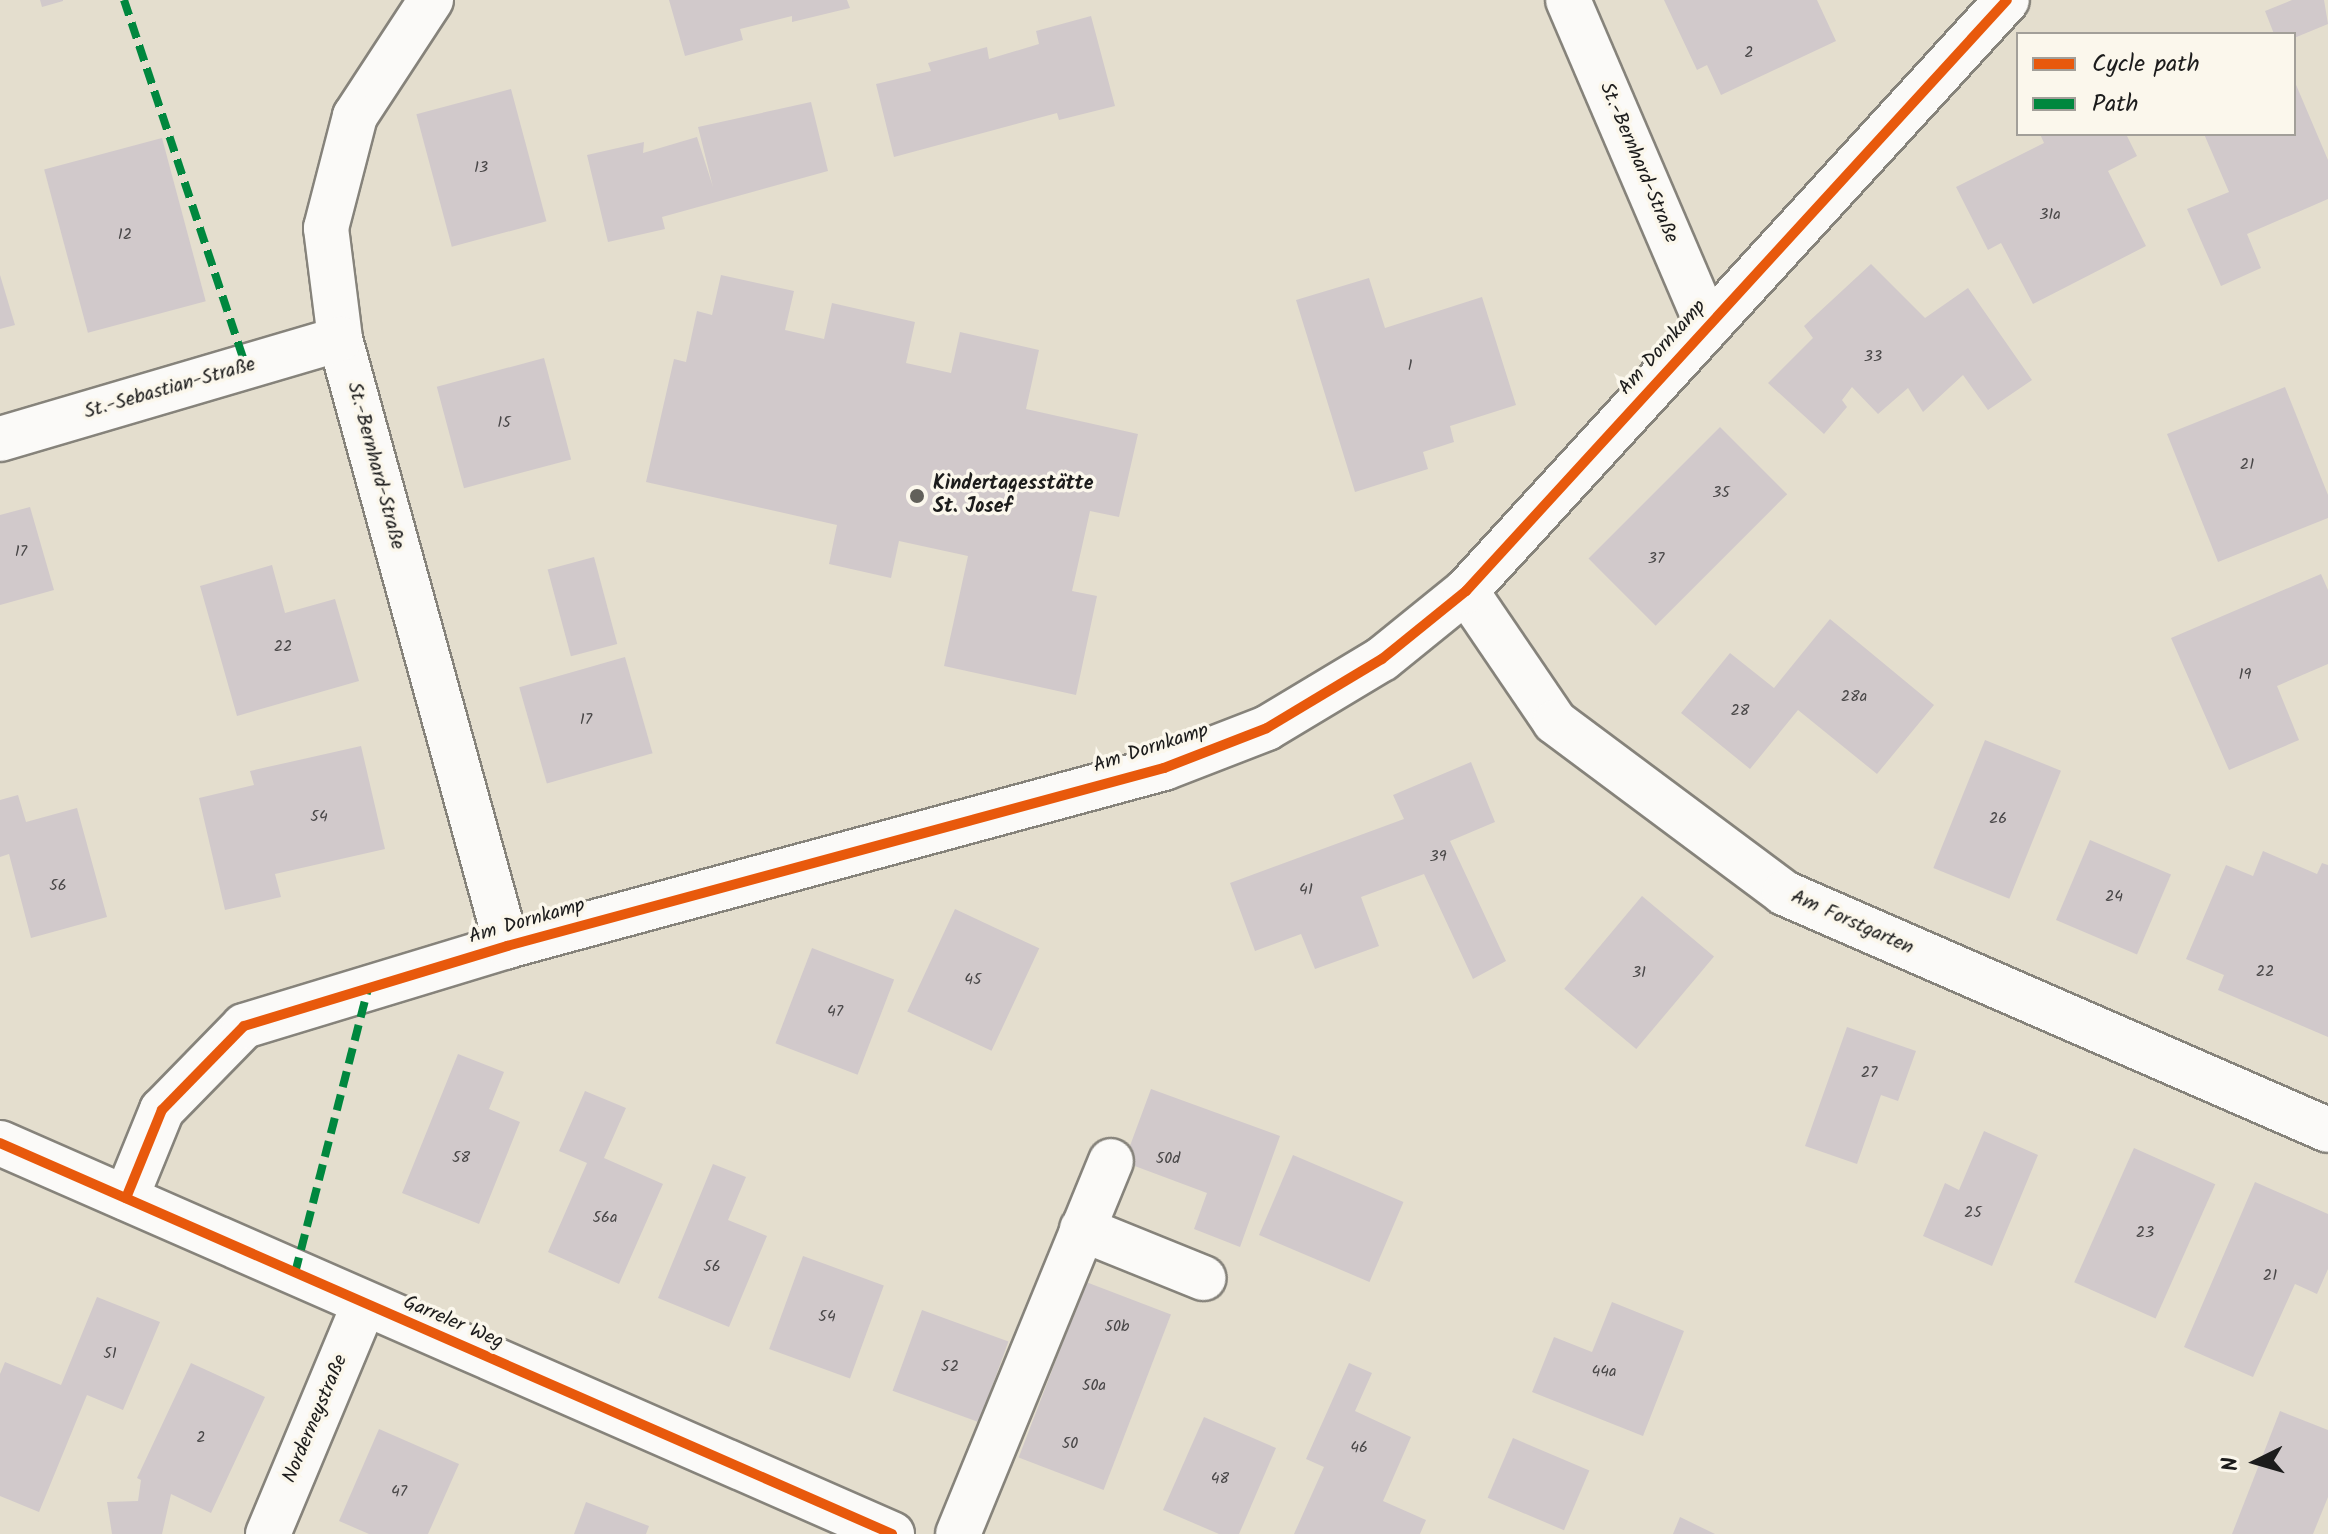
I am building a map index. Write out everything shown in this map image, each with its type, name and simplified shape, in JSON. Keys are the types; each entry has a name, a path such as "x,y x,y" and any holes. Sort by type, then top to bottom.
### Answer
{"street":[{"name":"St.-Bernhard-Straße","path":"431,0 355,116 326,228 340,339 507,946"},
{"name":"St.-Bernhard-Straße","path":"1568,0 1708,326"},
{"name":"Am Dornkamp","path":"126,1198 162,1110 244,1026 507,946 1164,768 1267,728 1382,659 1466,591 2007,0"},
{"name":"St.-Sebastian-Straße","path":"0,439 340,339"},
{"name":"Am Forstgarten","path":"1466,591 1555,722 1784,893 2328,1130"},
{"name":"Garreler Weg","path":"0,1143 892,1534"},
{"path":"958,1534 1111,1161"},
{"path":"1082,1229 1203,1278"},
{"name":"Norderneystraße","path":"268,1534 364,1304"}],"building":[{"path":"40,0 63,0 63,1 42,7"},
{"path":"669,0 847,0 850,8 792,22 792,16 740,29 743,40 685,56"},
{"path":"1664,0 1817,0 1836,41 1721,95 1707,65 1697,70"},
{"path":"2292,0 2324,0 2328,24 2296,37 2296,32 2273,32 2265,11"},
{"path":"1091,16 1115,106 1059,120 1057,113 894,157 876,84 931,71 928,63 987,47 989,59 1039,44 1036,31"},
{"path":"2296,85 2328,160 2328,199 2247,234 2261,268 2221,286 2187,209 2229,192 2205,136 2296,136"},
{"path":"511,89 546,221 452,247 416,114"},
{"path":"811,102 828,171 662,217 665,229 608,242 587,155 644,142 643,153 697,137 713,187 698,127"},
{"path":"2041,136 2127,136 2137,156 2108,171 2146,246 2033,304 2001,243 1988,250 1956,187 2044,143"},
{"path":"162,138 206,301 88,333 44,170"},
{"path":"1871,264 1925,318 1968,288 2032,380 1988,410 1963,375 1923,412 1908,388 1878,414 1852,387 1842,400 1847,407 1824,434 1768,383 1813,338 1804,326"},
{"path":"0,275 15,325 0,329"},
{"name":"Kindertagesstätte St. Josef","path":"721,275 794,291 785,330 824,339 832,303 915,322 906,363 951,373 960,332 1039,350 1026,409 1138,434 1119,517 1090,511 1072,591 1097,596 1076,695 944,666 968,556 899,541 891,578 829,564 837,525 646,482 674,359 686,362 697,311 712,315"},
{"path":"1369,278 1385,328 1482,297 1516,405 1450,426 1454,442 1423,452 1428,469 1355,492 1296,300"},
{"path":"544,358 571,459 464,488 437,387"},
{"path":"2285,387 2328,495 2328,518 2218,562 2167,434"},
{"path":"1720,427 1787,494 1656,626 1588,559"},
{"path":"30,507 54,590 0,605 0,515"},
{"path":"594,557 617,644 571,656 548,569"},
{"path":"272,565 285,613 335,599 359,681 237,716 200,586"},
{"path":"2321,574 2328,590 2328,664 2277,686 2299,740 2229,770 2171,638"},
{"path":"1830,619 1934,705 1877,774 1798,710 1750,769 1681,713 1730,653 1774,688"},
{"path":"625,657 653,753 547,783 519,687"},
{"path":"1985,740 2061,771 2009,899 1933,868"},
{"path":"361,746 385,849 275,874 281,897 225,910 199,798 254,785 250,771"},
{"path":"1471,762 1495,822 1450,841 1506,961 1473,979 1424,874 1361,897 1379,946 1315,969 1301,934 1255,951 1230,883 1404,819 1393,795"},
{"path":"18,795 26,822 77,808 107,917 31,938 9,854 0,857 0,800"},
{"path":"2090,840 2171,874 2137,954 2056,920"},
{"path":"2263,851 2317,874 2322,863 2328,865 2328,1037 2218,990 2224,975 2186,959 2226,865 2253,876"},
{"path":"1642,896 1714,956 1636,1049 1564,989"},
{"path":"955,909 1039,948 992,1051 907,1011"},
{"path":"812,948 894,980 858,1075 775,1043"},
{"path":"1847,1027 1916,1051 1898,1101 1881,1095 1857,1164 1805,1146"},
{"path":"458,1054 504,1072 489,1109 520,1122 479,1224 402,1193"},
{"path":"1151,1089 1280,1136 1240,1247 1194,1229 1207,1193 1124,1162"},
{"path":"585,1091 626,1108 604,1158 663,1184 619,1284 548,1252 587,1163 559,1151"},
{"path":"1984,1131 2038,1155 1992,1266 1923,1236 1945,1183 1959,1190"},
{"path":"2134,1148 2215,1184 2156,1318 2074,1282"},
{"path":"1293,1155 1403,1202 1369,1282 1259,1235"},
{"path":"713,1164 746,1177 728,1220 767,1236 729,1327 658,1298"},
{"path":"2255,1182 2328,1214 2328,1269 2317,1294 2295,1284 2253,1377 2184,1347"},
{"path":"803,1256 884,1285 850,1378 769,1349"},
{"path":"1086,1282 1171,1315 1104,1490 1019,1458"},
{"path":"97,1297 160,1322 123,1410 87,1395 39,1512 0,1496 0,1374 5,1362 61,1385"},
{"path":"1612,1302 1684,1331 1643,1436 1532,1392 1554,1337 1592,1352"},
{"path":"922,1310 1008,1341 979,1422 893,1391"},
{"path":"191,1363 265,1397 211,1513 171,1494 162,1534 112,1534 107,1502 138,1501 141,1480 137,1478"},
{"path":"1349,1363 1372,1373 1355,1411 1411,1437 1383,1501 1426,1520 1420,1534 1294,1534 1324,1467 1306,1459"},
{"path":"2280,1411 2328,1430 2328,1497 2313,1534 2232,1534"},
{"path":"1204,1417 1276,1448 1239,1534 1219,1534 1163,1510"},
{"path":"379,1429 459,1464 428,1534 369,1534 339,1521"},
{"path":"1513,1438 1589,1470 1564,1530 1488,1498"},
{"path":"586,1502 649,1526 646,1534 574,1534"},
{"path":"1680,1517 1715,1534 1673,1534"}],"marked path":[{"path":"124,0 246,367"},
{"path":"295,1273 369,985"}],"cycle path":[{"path":"126,1198 162,1110 244,1026 507,946 1164,768 1267,728 1382,659 1466,591 2007,0"},
{"path":"0,1143 892,1534"}],"place":[{"name":"Kindertagesstätte St. Josef","path":"917,496"}]}
